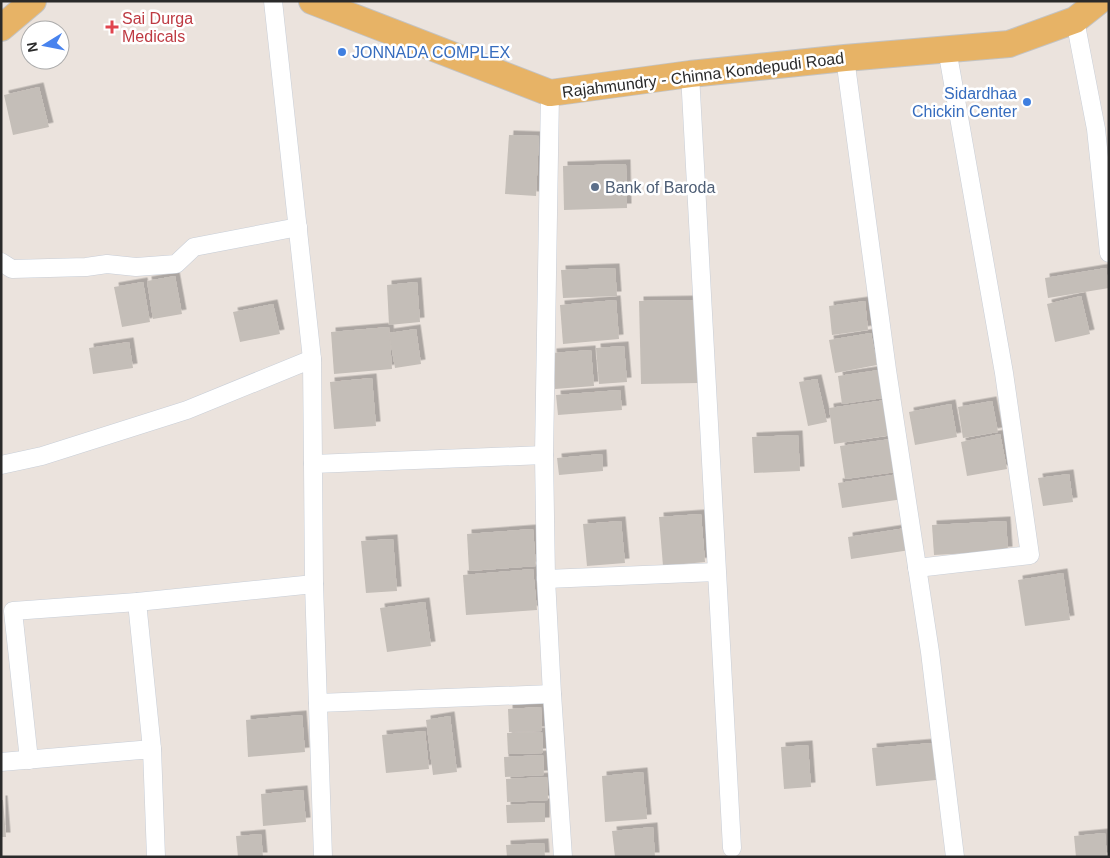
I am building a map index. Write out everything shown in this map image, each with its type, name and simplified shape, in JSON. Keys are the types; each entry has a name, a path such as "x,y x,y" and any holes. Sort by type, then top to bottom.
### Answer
{"main road":[{"path":"1,28 33,1"},
{"name":"Rajahmundry - Chinna Kondepudi Road","path":"312,1 550,93 690,74 1009,44 1074,20 1100,1"}],"street":[{"path":"274,1 312,359 314,584 324,857"},
{"path":"1074,20 1096,129 1109,253"},
{"path":"917,568 1030,555 1004,373 947,49"},
{"path":"845,58 887,370 930,652 955,857"},
{"path":"690,74 732,848"},
{"path":"550,93 544,455 546,579 563,857"},
{"path":"1,262 12,269 86,267 107,264 136,267 176,264 194,247 298,227"},
{"path":"1,465 42,456 187,410 312,359"},
{"path":"313,464 544,455"},
{"path":"546,579 716,572"},
{"path":"29,760 14,611 137,602 314,584"},
{"path":"137,602 152,749 156,857"},
{"path":"318,703 552,694"},
{"path":"1,762 152,749"}],"building":[{"path":"39,87 49,127 13,135 4,95"},
{"path":"509,135 539,136 536,196 505,194"},
{"name":"Bank of Baroda","path":"626,164 627,208 564,210 563,166"},
{"path":"615,268 617,296 563,298 561,270"},
{"path":"1106,268 1109,288 1048,298 1045,278"},
{"path":"175,276 182,314 153,319 147,281"},
{"path":"143,282 150,322 122,327 114,287"},
{"path":"417,282 420,322 389,325 387,285"},
{"path":"1081,296 1090,334 1055,342 1047,304"},
{"path":"616,300 619,339 563,344 560,305"},
{"path":"698,300 699,383 641,384 639,301"},
{"path":"865,301 868,330 832,335 829,306"},
{"path":"273,304 280,334 240,342 233,312"},
{"path":"389,327 392,369 334,374 331,332"},
{"path":"416,329 421,364 395,368 389,333"},
{"path":"871,333 877,365 835,373 829,340"},
{"path":"129,342 133,368 93,374 89,348"},
{"path":"624,346 627,382 599,384 596,348"},
{"path":"591,350 594,386 555,389 552,353"},
{"path":"879,370 883,398 842,404 838,376"},
{"path":"372,378 376,426 334,429 330,382"},
{"path":"817,379 827,422 808,426 799,382"},
{"path":"620,390 622,410 558,415 556,395"},
{"path":"886,400 892,435 834,444 829,408"},
{"path":"992,401 998,432 963,438 958,407"},
{"path":"951,404 957,437 915,445 909,412"},
{"path":"1000,434 1007,469 967,476 961,442"},
{"path":"798,435 800,471 754,473 752,437"},
{"path":"891,439 896,472 845,479 840,446"},
{"path":"602,454 603,471 559,475 557,458"},
{"path":"899,474 903,499 842,508 838,483"},
{"path":"1069,474 1073,502 1043,506 1038,478"},
{"path":"701,514 705,562 663,566 659,517"},
{"path":"621,521 625,563 587,566 583,524"},
{"path":"1006,521 1008,551 934,555 932,525"},
{"path":"906,528 910,550 851,559 848,537"},
{"path":"533,529 536,566 469,571 467,534"},
{"path":"393,539 397,591 366,593 361,541"},
{"path":"533,569 537,610 466,615 463,575"},
{"path":"1063,573 1070,620 1025,626 1018,580"},
{"path":"425,602 431,646 387,652 380,608"},
{"path":"541,707 542,731 509,732 508,709"},
{"path":"302,715 305,752 248,757 246,720"},
{"path":"450,716 457,772 433,775 426,720"},
{"path":"425,731 429,769 386,773 382,735"},
{"path":"542,732 543,753 508,754 507,733"},
{"path":"932,743 936,780 876,786 872,748"},
{"path":"808,745 811,787 784,789 781,747"},
{"path":"543,755 544,775 505,777 504,757"},
{"path":"643,772 647,819 605,822 602,776"},
{"path":"547,777 548,800 507,802 506,779"},
{"path":"303,790 306,822 263,826 261,794"},
{"path":"1,800 3,800 6,837 1,837"},
{"path":"545,803 545,822 507,823 506,805"},
{"path":"653,827 655,857 615,857 612,831"},
{"path":"1105,833 1107,857 1076,857 1074,836"},
{"path":"261,834 263,857 238,857 236,836"},
{"path":"544,843 545,857 507,857 506,845"}],"place":[{"name":"Sai Durga Medicals","path":"112,27"},
{"name":"JONNADA COMPLEX","path":"342,52"},
{"name":"Sidardhaa Chickin Center","path":"1027,102"},
{"name":"Bank of Baroda","path":"595,187"}]}
